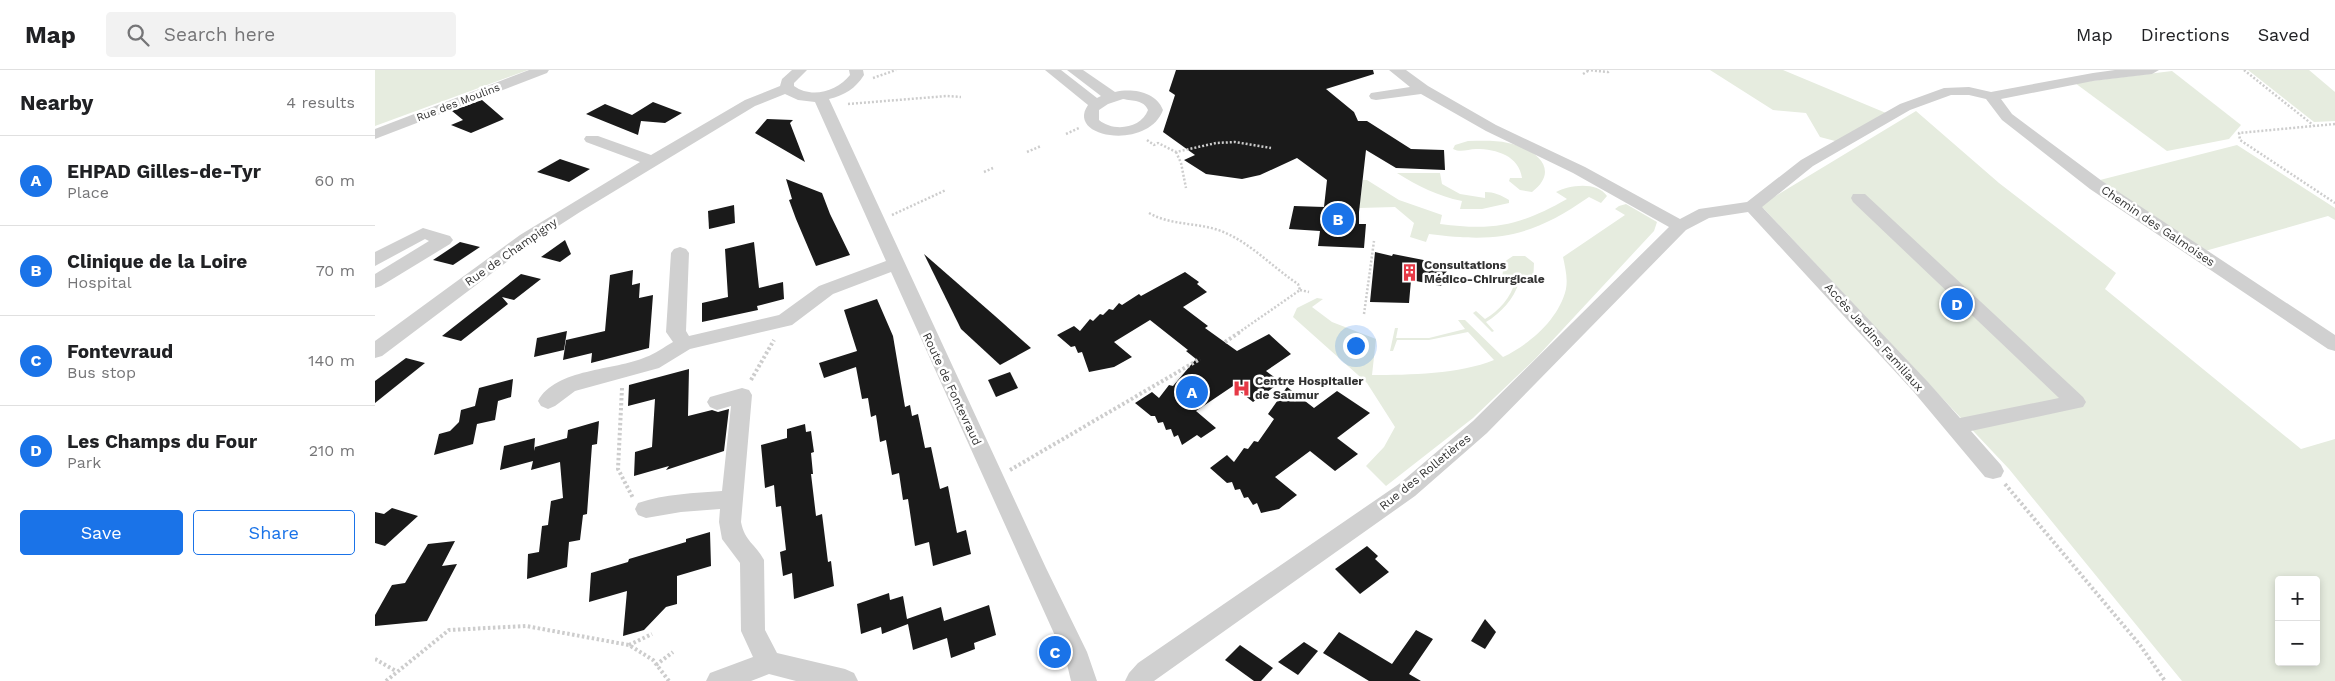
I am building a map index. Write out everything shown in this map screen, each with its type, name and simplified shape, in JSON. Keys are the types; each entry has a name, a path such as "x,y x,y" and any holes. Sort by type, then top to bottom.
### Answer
{"street":[{"name":"Rue des Moulins","path":"375,134 542,70"},
{"path":"800,70 787,82 787,88 799,96 820,96 841,90 849,86 861,72"},
{"path":"1052,70 1097,104"},
{"path":"1074,70 1112,97"},
{"path":"1396,70 1423,89 1491,128 1579,170 1680,226 1705,213 1752,206 1807,163 1905,108 1949,91 1969,91 1991,96 2093,77 2152,70"},
{"name":"Rue de Champigny","path":"375,351 526,239 750,103 787,88"},
{"path":"1376,96 1423,89"},
{"path":"1135,95 1145,98 1156,107 1157,113 1153,119 1138,128 1117,132 1106,130 1093,123 1090,117 1091,110 1097,104 1112,97 1135,95"},
{"name":"Route de Fontevraud","path":"820,96 895,264 1078,660 1084,681"},
{"name":"Chemin des Galmoises","path":"1991,96 2007,117 2096,185 2335,344"},
{"path":"592,139 652,161"},
{"path":"1859,198 2076,402 1955,428"},
{"name":"Accès Jardins Familiaux","path":"1752,206 1847,306 1993,471"},
{"name":"Rue des Rolletières","path":"1138,681 1147,670 1407,490 1487,421 1680,226"},
{"path":"375,260 423,233 444,240 375,282"},
{"path":"680,254 676,332 684,344"},
{"path":"548,401 567,385 626,368 652,363 684,344 785,320 826,290 895,264"},
{"path":"717,402 742,395 730,522 733,539 752,560 753,631 769,663"},
{"path":"646,509 681,503 732,499"},
{"path":"732,671 769,663 845,681"}],"path":[{"path":"1583,74 1587,70 1608,72 1610,70"},
{"path":"2244,70 2313,125"},
{"path":"848,104 947,96 961,97"},
{"path":"2335,124 2239,132 2240,140 2335,203"},
{"path":"1066,134 1085,125"},
{"path":"1146,140 1154,145 1158,143 1176,152 1181,163 1186,188"},
{"path":"1176,152 1216,143 1235,142 1271,148"},
{"path":"1027,152 1041,146"},
{"path":"984,172 993,168"},
{"path":"900,211 946,190"},
{"path":"1149,213 1157,218 1175,223 1220,230 1277,267 1298,284 1300,290"},
{"path":"1364,314 1374,241"},
{"path":"1225,342 1300,290 1309,292"},
{"path":"742,395 785,320"},
{"path":"994,479 1200,359"},
{"path":"626,368 620,397 617,469 630,496 646,509"},
{"path":"1993,471 2140,645 2165,681"},
{"path":"386,681 449,630 526,626 629,646 653,660 669,681"},
{"path":"629,646 652,634"},
{"path":"656,665 673,652"},
{"path":"375,659 396,671"}],"shaded area":[{"path":"375,70 528,70 375,126"},
{"path":"1710,70 1783,70 1886,113 1839,142 1820,137 1806,113 1773,110"},
{"path":"2248,70 2309,70 2335,92 2335,121 2314,122"},
{"path":"2172,71 2241,125 2229,139 2167,151 2075,83"},
{"path":"1916,111 1999,183 2116,273 2105,289 2301,449 2335,439 2335,681 2182,681 2009,469 1764,209 1759,206"},
{"path":"1468,141 1503,142 1527,150 1541,161 1544,168 1545,175 1541,183 1532,192 1520,190 1509,181 1510,178 1522,178 1520,170 1517,164 1506,155 1484,149 1462,151 1453,149 1455,145"},
{"path":"2237,145 2335,208 2335,220 2328,216 2198,253 2100,180"},
{"path":"1397,173 1440,173 1442,184 1460,194 1485,198 1485,192 1497,194 1509,200 1509,203 1482,209 1460,209 1462,201 1428,190"},
{"path":"1363,180 1367,180 1399,200 1442,215 1440,224 1459,226 1491,226 1520,221 1567,199 1556,192 1575,186 1597,188 1607,196 1601,203 1589,197 1549,221 1513,234 1475,238 1429,234 1426,242 1410,237 1414,223 1395,207 1359,208"},
{"path":"1626,204 1657,222 1654,231 1536,358 1473,418 1386,486 1366,466 1384,447 1395,427 1367,383 1293,317 1297,308 1317,298 1323,299 1312,307 1332,322 1376,339 1372,375 1434,373 1481,365 1494,360 1468,332 1429,340 1397,340 1393,351 1390,351 1395,328 1398,328 1396,338 1429,338 1465,329 1458,320 1465,320 1503,357 1513,352 1533,338 1557,310 1567,285 1563,257 1625,215 1615,209"},
{"path":"1513,256 1525,256 1534,263 1533,284 1519,282 1514,294 1506,305 1486,322 1494,331 1492,332 1473,313 1476,311 1485,319 1500,308 1515,282 1502,279 1504,262"}],"building":[{"path":"1176,70 1373,70 1374,74 1326,89 1354,112 1358,121 1367,121 1411,149 1444,150 1445,170 1396,168 1366,150 1359,212 1359,224 1366,224 1364,248 1318,246 1320,231 1289,229 1294,206 1324,207 1327,180 1297,158 1260,175 1242,179 1206,174 1184,160 1195,155 1163,132 1175,95 1169,91"},
{"path":"482,100 504,119 471,133 451,125 463,120 452,111"},
{"path":"653,102 682,113 665,123 641,121 638,135 586,114 605,104 632,115"},
{"path":"767,119 793,120 790,123 805,162 755,133"},
{"path":"560,159 590,169 569,182 537,172"},
{"path":"786,179 822,193 850,255 816,266 789,200 792,199"},
{"path":"734,205 735,223 709,229 708,211"},
{"path":"565,240 571,254 560,262 541,257"},
{"path":"460,242 480,247 453,265 433,260"},
{"path":"754,242 759,288 783,282 784,299 757,306 758,310 702,322 702,303 728,297 725,249"},
{"name":"Consultations Médico-Chirurgicale","path":"1375,252 1449,265 1441,286 1411,280 1409,303 1370,302"},
{"path":"924,254 1031,348 1000,365 961,329"},
{"path":"633,270 632,285 640,283 639,298 653,295 649,348 591,363 592,353 563,360 566,340 605,331 610,275"},
{"path":"1185,272 1199,282 1197,284 1207,292 1183,307 1208,326 1205,328 1237,351 1269,334 1291,354 1266,371 1281,382 1253,402 1233,386 1196,411 1216,428 1201,438 1197,435 1182,445 1178,435 1174,437 1171,429 1166,430 1163,422 1158,423 1155,416 1151,416 1135,403 1152,392 1159,398 1169,385 1173,386 1196,359 1186,351 1188,350 1150,320 1114,342 1132,357 1114,367 1089,372 1082,352 1078,353 1075,346 1071,347 1057,335 1074,326 1080,331 1090,319 1093,321 1109,309 1113,310 1119,303 1122,305 1139,294 1141,296"},
{"path":"521,274 541,279 514,300 502,297 508,304 461,341 442,336"},
{"path":"877,299 893,336 905,407 910,405 912,416 918,414 925,448 931,447 940,489 948,486 957,533 966,530 971,554 933,566 929,542 915,546 908,499 903,500 899,473 892,475 886,440 880,442 876,415 871,417 868,398 862,399 856,367 824,378 819,363 857,351 844,310"},
{"path":"567,331 564,350 534,357 537,338"},
{"path":"406,358 425,363 375,403 375,381"},
{"path":"689,369 688,416 712,410 718,412 729,409 724,451 666,470 669,466 634,476 635,452 652,447 655,399 628,406 629,385"},
{"path":"1010,372 1018,388 996,397 988,380"},
{"path":"513,379 511,397 498,401 495,420 477,424 473,444 434,455 439,434 450,431 459,422 461,410 475,406 479,388"},
{"path":"1287,387 1314,408 1337,391 1370,413 1337,438 1358,454 1335,471 1310,451 1275,477 1297,495 1279,509 1261,513 1257,503 1253,505 1248,497 1244,498 1240,489 1235,490 1232,482 1227,483 1210,468 1227,455 1234,462 1244,448 1248,449 1254,441 1258,442 1274,419 1268,414"},
{"path":"599,421 597,444 592,445 587,514 583,515 580,540 569,542 567,567 527,579 528,554 539,552 542,526 548,525 551,501 563,498 560,462 531,470 533,461 500,470 504,446 535,438 534,451 535,447 567,438 568,430"},
{"path":"805,424 806,432 811,431 814,452 811,453 813,474 811,474 816,516 822,514 828,562 831,561 834,586 794,599 792,573 783,576 780,552 786,550 781,506 776,507 774,485 765,488 761,445 787,438 787,429"},
{"path":"392,508 418,516 385,546 375,543 375,512 384,514"},
{"path":"710,532 711,566 677,576 677,604 666,607 644,630 623,636 627,591 589,602 591,573 628,562 629,559 686,542 686,539"},
{"path":"455,541 442,566 457,564 427,621 375,626 375,615 392,585 405,583 428,544"},
{"path":"1367,546 1378,556 1375,559 1389,572 1360,594 1335,569"},
{"path":"889,593 890,600 903,596 907,619 941,607 944,621 989,605 996,635 974,643 975,649 951,658 947,638 913,650 908,624 882,634 881,627 861,634 857,604"},
{"path":"1485,619 1496,632 1485,649 1471,641"},
{"path":"1416,630 1433,639 1409,674 1421,681 1369,681 1323,653 1339,632 1392,664"},
{"path":"1304,642 1318,651 1298,675 1278,662"},
{"path":"1240,645 1273,668 1261,681 1254,681 1225,660"}],"place":[{"name":"Clinique de la Loire","path":"1338,219"},
{"name":"Consultations Médico-Chirurgicale","path":"1410,272"},
{"name":"Les Champs du Four","path":"1957,304"},
{"name":"Centre Hospitalier de Saumur","path":"1241,388"},
{"name":"EHPAD Gilles-de-Tyr","path":"1192,392"},
{"name":"Fontevraud","path":"1055,652"}]}
